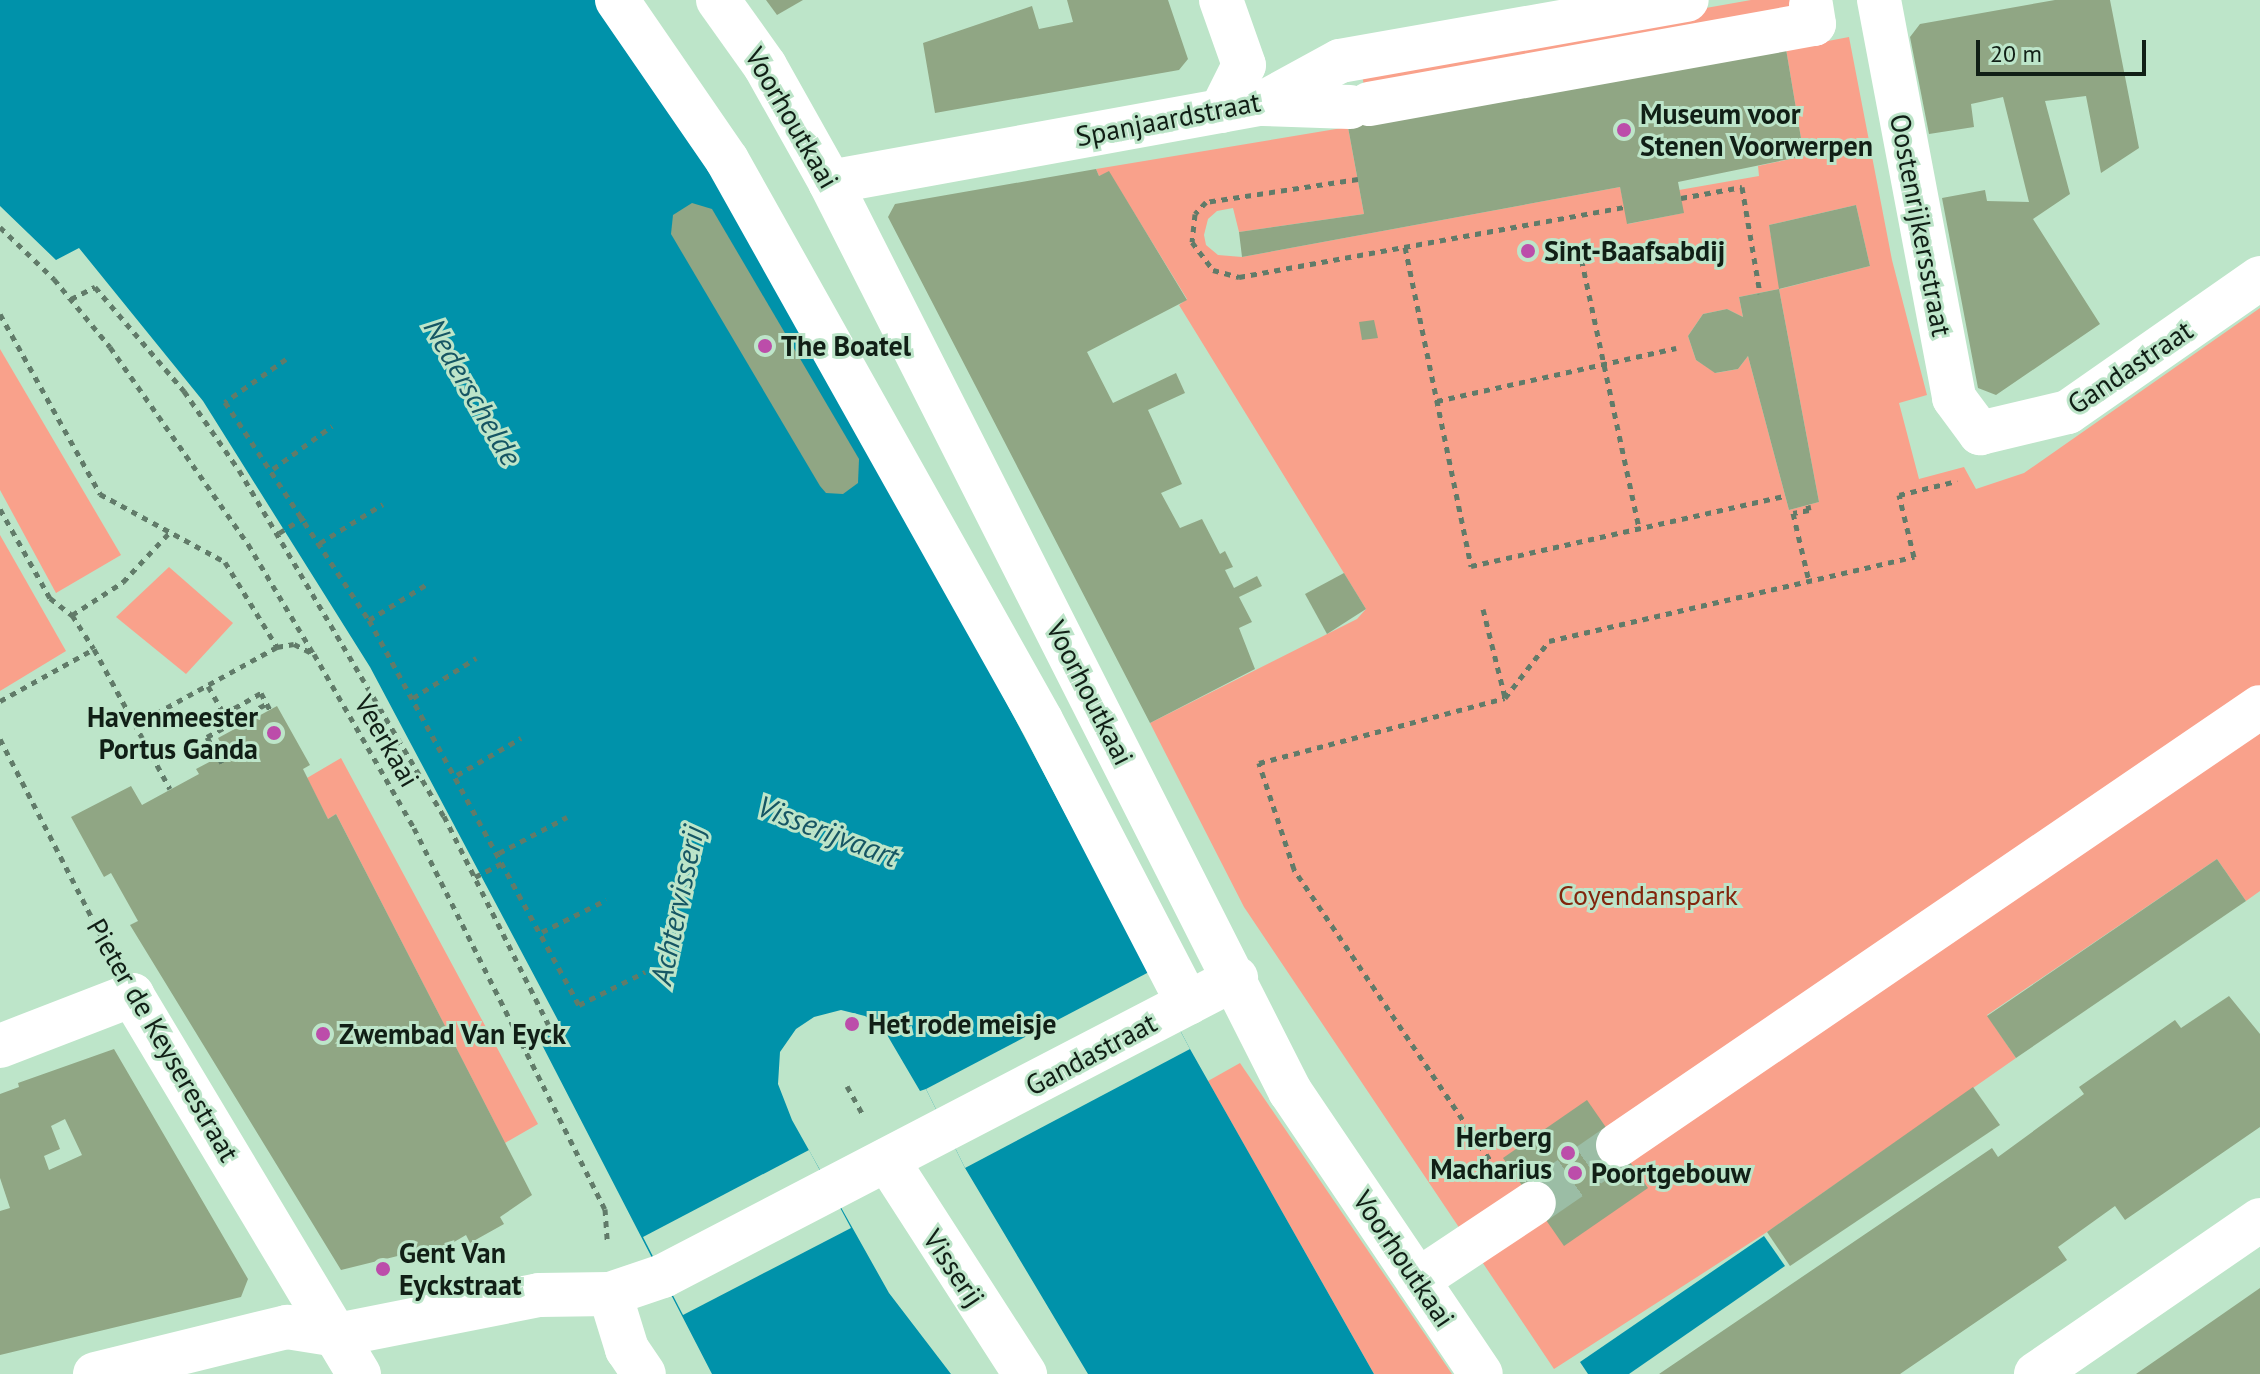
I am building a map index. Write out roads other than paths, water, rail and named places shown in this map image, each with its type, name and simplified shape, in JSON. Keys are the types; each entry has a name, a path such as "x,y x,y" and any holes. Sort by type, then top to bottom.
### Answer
{"street":[{"path":"617,0 727,160 1041,720 1180,1008"},
{"name":"Voorhoutkaai","path":"718,0 765,66 830,182 1236,978 1290,1091 1481,1374"},
{"path":"1221,0 1244,65 1241,108 1360,106 1814,24 1811,5"},
{"name":"Spanjaardstraat","path":"830,182 1241,108 1340,61 1687,0"},
{"name":"Oostenrijkersstraat","path":"1879,0 1954,398 1980,433 1988,432"},
{"name":"Gandastraat","path":"1988,432 2068,412 2260,278"},
{"path":"1618,1145 2260,707"},
{"name":"Gandastraat","path":"887,1160 1236,978"},
{"name":"Pieter de Keyserestraat","path":"0,1046 132,995 359,1374"},
{"path":"95,1374 287,1327 337,1335 539,1295 610,1294 663,1276 887,1160"},
{"name":"Visserij","path":"887,1160 1025,1374"},
{"path":"1418,1280 1528,1206"},
{"path":"2036,1374 2260,1220"},
{"path":"610,1294 627,1349 644,1374"}],"water":[{"path":"0,0 596,0 692,142 865,436 1190,1049 1374,1374 1088,1374 965,1168 926,1089 920,1091 883,1028 865,1016 841,1010 814,1017 796,1029 780,1052 778,1084 792,1120 889,1293 951,1374 712,1374 539,1039 561,1026 370,667 203,401 79,248 56,260 0,206"},
{"path":"1764,1236 1785,1266 1629,1374 1588,1374 1580,1362"}],"tunnel":[{"path":"1534,1203 1618,1145"}],"place":[{"name":"Museum voor Stenen Voorwerpen","path":"1624,130"},
{"name":"Sint-Baafsabdij","path":"1528,251"},
{"name":"The Boatel","path":"765,346"},
{"name":"Havenmeester Portus Ganda","path":"274,733"},
{"name":"Het rode meisje","path":"852,1024"},
{"name":"Zwembad Van Eyck","path":"323,1034"},
{"name":"Herberg Macharius","path":"1568,1153"},
{"name":"Poortgebouw","path":"1575,1173"},
{"name":"Gent Van Eyckstraat","path":"383,1269"}],"water label":[{"name":"Nederschelde","path":"473,392"},
{"name":"Visserijvaart","path":"828,831"},
{"name":"Achtervisserij","path":"677,905"}],"park label":[{"name":"Coyendanspark","path":"1648,895"}]}
